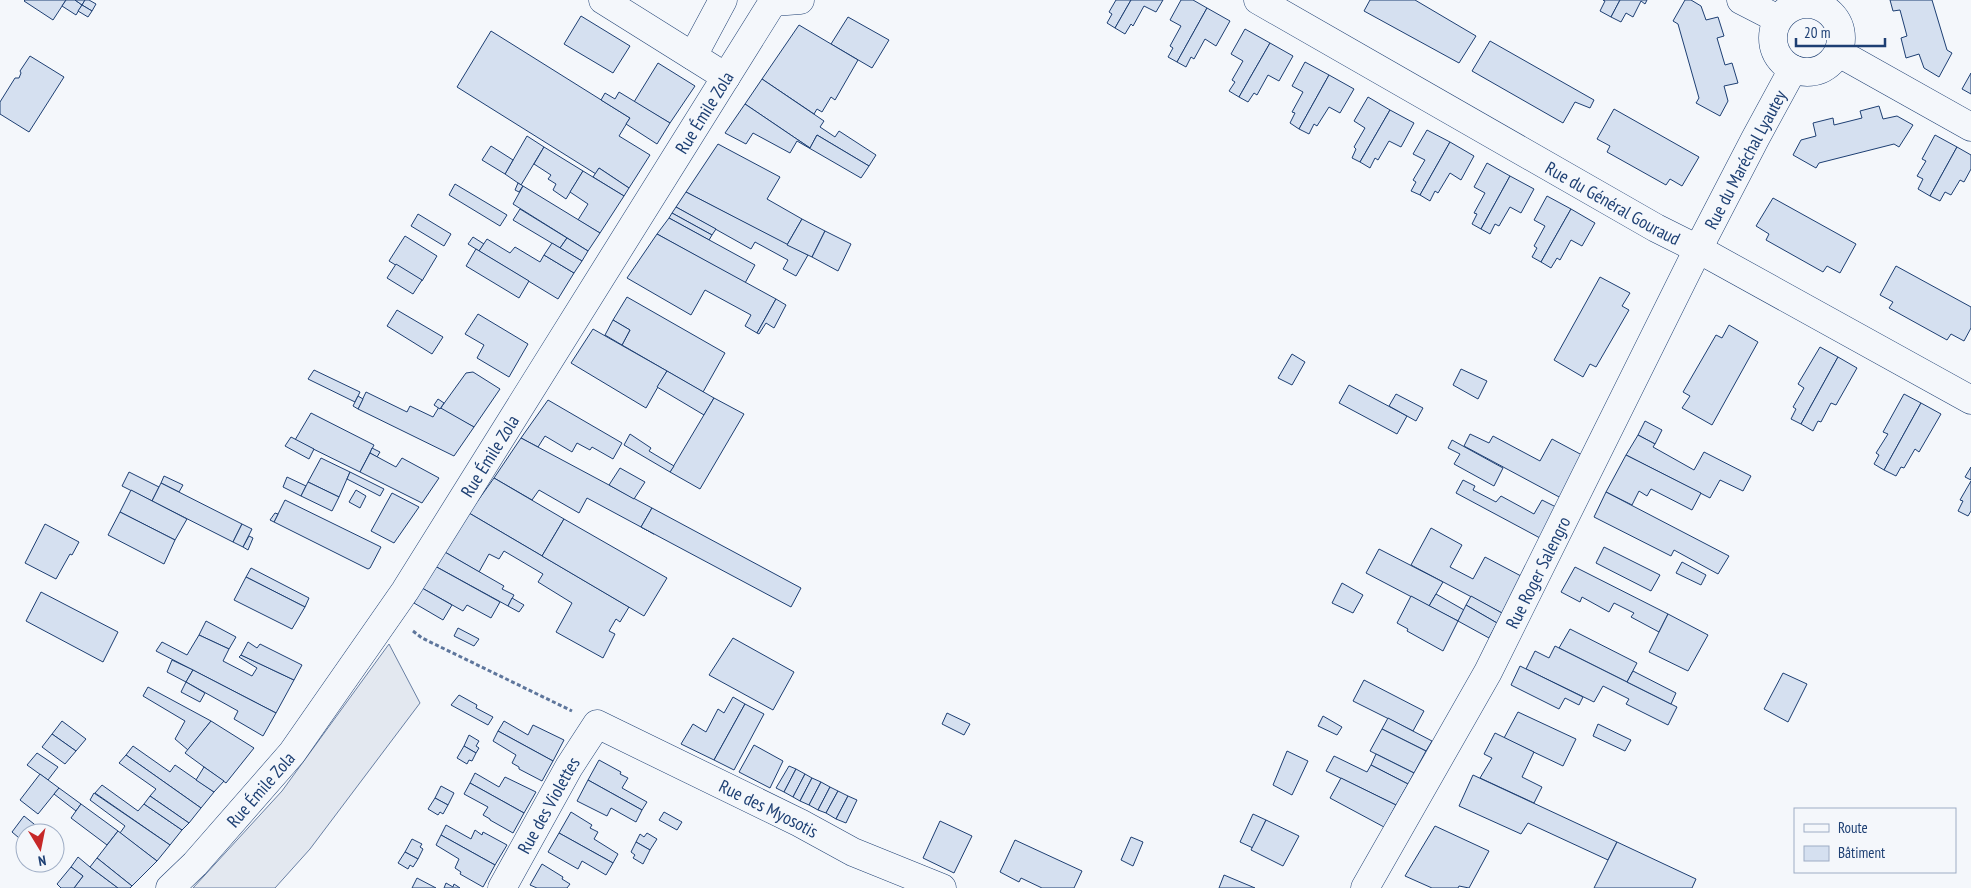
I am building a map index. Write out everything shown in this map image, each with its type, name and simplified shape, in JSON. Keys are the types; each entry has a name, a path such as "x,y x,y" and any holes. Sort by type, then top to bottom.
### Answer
{"street":[{"path":"603,0 726,76"},
{"path":"693,56 723,0"},
{"name":"Rue Émile Zola","path":"170,888 195,864 292,753 394,607 726,76 782,0"},
{"name":"Rue du Général Gouraud","path":"1258,0 1656,228 1698,249 1971,400"},
{"path":"1741,0 1778,19"},
{"path":"1800,4 1828,4 1841,28 1842,40 1839,53 1831,63 1819,70 1806,72 1793,69 1781,60 1774,47 1773,33 1778,19 1787,10 1800,4"},
{"path":"1839,53 1971,127"},
{"name":"Rue du Maréchal Lyautey","path":"1698,249 1793,69"},
{"name":"Rue Roger Salengro","path":"1366,888 1488,672 1698,249"},
{"name":"Rue des Violettes","path":"502,888 570,767 598,724"},
{"name":"Rue des Myosotis","path":"598,724 853,852 942,888"}],"path":[{"path":"394,607 410,628 422,638 598,724"}],"shaded area":[{"path":"389,644 420,703 310,849 275,888 193,888 282,791"}],"building":[{"path":"25,0 66,0 53,20"},
{"path":"66,0 75,0 82,5 76,15 62,6"},
{"path":"75,0 85,0 82,5"},
{"path":"85,0 96,4 92,11 82,5"},
{"path":"1116,0 1131,0 1115,28 1107,23 1112,14 1109,12"},
{"path":"1131,0 1163,0 1156,12 1144,6 1133,26 1131,24 1125,34 1115,28"},
{"path":"1181,0 1193,0 1207,8 1177,62 1168,57 1173,48 1170,46 1181,26 1170,20"},
{"path":"1370,0 1415,0 1476,36 1459,63 1364,11"},
{"path":"1603,0 1620,0 1611,17 1600,11 1605,1"},
{"path":"1620,0 1647,0 1645,4 1641,1 1633,17 1626,13 1621,22 1611,17"},
{"path":"1685,0 1691,0 1701,6 1706,20 1718,17 1724,36 1717,38 1725,65 1732,63 1738,83 1724,86 1728,101 1720,116 1696,103 1699,98 1678,24 1673,21"},
{"path":"1890,0 1932,0 1947,50 1952,53 1939,77 1924,68 1919,54 1906,58 1901,38 1907,36 1900,10 1893,11"},
{"path":"82,5 92,11 88,17 78,11"},
{"path":"1207,8 1230,21 1216,46 1205,39 1194,59 1191,57 1186,67 1177,62"},
{"path":"581,16 630,46 613,73 564,44"},
{"path":"848,17 889,40 872,68 831,44"},
{"path":"799,25 858,60 835,100 831,97 822,112 817,109 814,114 762,79"},
{"path":"1245,29 1270,43 1239,97 1229,91 1235,82 1232,80 1243,61 1231,54"},
{"path":"491,31 630,118 619,136 650,155 629,188 599,168 596,174 457,87"},
{"path":"1490,41 1594,100 1590,108 1575,102 1563,123 1472,71"},
{"path":"1270,43 1293,56 1279,81 1268,75 1257,95 1254,93 1248,102 1239,97"},
{"path":"30,56 64,77 29,132 0,114 0,102 15,78 19,78 20,71"},
{"path":"1305,62 1329,75 1299,129 1290,123 1295,113 1292,112 1303,92 1292,86"},
{"path":"658,63 695,86 670,123 634,102"},
{"path":"1971,73 1971,94 1962,89"},
{"path":"1329,75 1354,89 1340,113 1329,107 1317,126 1314,124 1309,134 1299,129"},
{"path":"762,79 824,121 820,127 835,137 839,131 876,155 869,166 817,135 810,148 745,104"},
{"path":"619,92 670,123 657,144 626,124 630,118 601,100 605,93 615,99"},
{"path":"1368,97 1390,110 1360,162 1352,158 1356,149 1354,147 1365,128 1354,121"},
{"path":"745,104 810,148 817,135 869,166 861,178 797,141 790,153 753,133 746,144 725,133"},
{"path":"1879,106 1883,119 1897,116 1913,125 1899,147 1894,144 1819,163 1816,168 1793,155 1801,140 1816,136 1813,123 1833,118 1834,125 1862,118 1860,111"},
{"path":"1614,109 1699,157 1682,186 1670,179 1666,185 1607,152 1610,146 1597,139"},
{"path":"1390,110 1414,123 1401,147 1389,141 1378,160 1375,158 1370,168 1360,162"},
{"path":"1427,130 1450,142 1420,195 1411,191 1416,182 1413,180 1425,160 1413,154"},
{"path":"1935,135 1957,147 1930,196 1918,189 1923,179 1917,176 1926,161 1922,159"},
{"path":"527,136 544,147 521,185 505,174"},
{"path":"1450,142 1474,156 1461,180 1450,173 1438,193 1435,191 1430,201 1420,195"},
{"path":"718,144 780,177 767,199 802,219 787,245 686,192"},
{"path":"491,146 513,160 505,174 482,160"},
{"path":"544,147 583,171 566,199 553,190 556,184 548,179 551,175 534,164"},
{"path":"1957,147 1971,155 1971,169 1964,182 1960,180 1951,195 1945,192 1940,201 1930,196"},
{"path":"1487,163 1510,176 1481,229 1472,224 1477,214 1474,213 1485,193 1474,187"},
{"path":"599,168 629,188 624,196 593,177"},
{"path":"583,171 624,196 600,233 578,220 588,204 570,192"},
{"path":"1510,176 1534,189 1521,213 1510,207 1499,226 1495,224 1490,234 1481,229"},
{"path":"518,183 523,186 519,192 515,190"},
{"path":"455,184 507,215 500,226 449,195"},
{"path":"523,186 600,233 588,251 513,204"},
{"path":"686,192 808,255 796,276 783,269 788,260 755,242 751,249 676,207"},
{"path":"1547,196 1571,209 1541,262 1532,257 1537,248 1534,246 1545,226 1534,220"},
{"path":"1773,198 1856,244 1840,273 1827,266 1823,272 1766,240 1769,234 1756,226"},
{"path":"676,207 716,229 712,235 672,213"},
{"path":"520,209 567,238 560,248 513,220"},
{"path":"1571,209 1595,223 1582,246 1571,240 1560,260 1557,258 1551,268 1541,262"},
{"path":"672,213 712,235 709,240 669,218"},
{"path":"418,214 451,234 444,246 411,226"},
{"path":"669,218 755,265 745,283 657,234"},
{"path":"802,219 825,231 812,257 787,245"},
{"path":"825,231 851,244 838,271 812,257"},
{"path":"657,234 776,299 757,333 745,326 751,315 705,290 691,315 627,278"},
{"path":"405,236 437,256 422,281 389,261"},
{"path":"473,237 484,244 479,251 468,244"},
{"path":"567,238 588,251 582,261 560,248"},
{"path":"487,239 510,253 515,247 540,262 544,255 574,273 558,299 479,251"},
{"path":"552,243 582,261 574,273 544,255"},
{"path":"476,249 529,281 519,298 466,266"},
{"path":"396,264 422,280 413,294 387,278"},
{"path":"1896,266 1971,307 1971,328 1964,341 1951,334 1947,340 1889,308 1893,302 1880,295"},
{"path":"1600,277 1630,293 1622,306 1629,310 1596,367 1590,364 1583,377 1554,360"},
{"path":"627,297 725,353 703,392 622,345 630,330 613,320"},
{"path":"776,299 786,305 774,328 766,323 759,334 757,333"},
{"path":"397,310 443,337 432,354 387,326"},
{"path":"478,314 528,344 509,377 477,358 484,345 465,334"},
{"path":"613,320 630,330 622,345 605,335"},
{"path":"1729,325 1758,342 1712,425 1682,408 1690,396 1683,392 1716,335 1722,338"},
{"path":"593,329 667,371 646,408 571,363"},
{"path":"1820,347 1838,357 1801,424 1791,419 1796,409 1793,407 1804,388 1798,384"},
{"path":"1292,354 1305,362 1292,385 1278,378"},
{"path":"1838,357 1857,368 1836,405 1831,403 1821,422 1818,421 1813,431 1801,424"},
{"path":"1461,369 1487,381 1478,399 1453,385"},
{"path":"314,370 360,392 355,402 308,379"},
{"path":"667,371 714,398 704,415 657,387"},
{"path":"473,372 500,389 474,427 440,409 466,373"},
{"path":"1349,385 1407,416 1397,434 1339,403"},
{"path":"366,392 407,412 410,406 433,417 439,407 474,427 454,456 358,409"},
{"path":"1396,394 1423,408 1416,421 1389,406"},
{"path":"1904,394 1921,403 1884,470 1874,464 1879,455 1876,453 1888,434 1883,432"},
{"path":"358,396 363,399 358,409 353,406"},
{"path":"714,398 744,414 700,489 670,472"},
{"path":"438,399 444,403 440,409 434,405"},
{"path":"548,400 622,443 613,459 592,447 590,450 577,443 572,452 545,436 538,447 521,438"},
{"path":"1921,403 1941,414 1919,452 1915,449 1904,468 1901,467 1896,476 1884,470"},
{"path":"311,413 374,445 360,472 295,440"},
{"path":"1645,421 1662,430 1655,444 1638,435"},
{"path":"630,434 651,448 649,451 674,466 670,472 624,445"},
{"path":"1470,434 1489,443 1493,436 1540,461 1552,439 1582,455 1561,498 1464,446"},
{"path":"1638,435 1655,444 1653,447 1694,470 1704,452 1751,476 1743,491 1720,480 1710,498 1626,455"},
{"path":"291,437 314,449 309,459 285,446"},
{"path":"521,438 652,508 641,527 654,534 587,498 579,513 539,490 532,500 494,478"},
{"path":"1452,440 1503,468 1494,486 1454,464 1460,454 1448,448"},
{"path":"372,448 380,452 377,457 370,453"},
{"path":"370,453 396,467 402,458 439,478 422,503 360,472"},
{"path":"1626,455 1701,493 1692,510 1651,489 1647,496 1639,491 1632,505 1606,492"},
{"path":"321,458 350,472 339,497 308,482"},
{"path":"1971,467 1971,480 1965,477"},
{"path":"620,468 645,482 634,499 609,485"},
{"path":"129,472 159,487 152,501 122,486"},
{"path":"350,472 384,489 380,496 347,479"},
{"path":"164,476 183,485 179,492 161,483"},
{"path":"287,477 306,486 301,496 283,487"},
{"path":"494,478 564,519 542,556 469,513"},
{"path":"1463,480 1475,486 1473,490 1496,502 1501,496 1534,514 1542,500 1556,507 1540,538 1456,493"},
{"path":"1971,481 1971,511 1968,516 1958,511 1963,501 1960,500"},
{"path":"308,482 339,497 332,511 301,496"},
{"path":"161,483 242,524 233,542 152,501"},
{"path":"131,490 187,519 175,540 120,512"},
{"path":"356,490 366,496 360,508 349,502"},
{"path":"1606,492 1729,556 1718,574 1674,550 1671,556 1594,517"},
{"path":"392,493 419,507 394,543 371,531"},
{"path":"285,500 381,547 370,568 368,569 274,522"},
{"path":"652,508 801,588 791,607 641,527"},
{"path":"120,512 175,540 164,564 108,535"},
{"path":"275,513 278,514 274,522 270,520"},
{"path":"469,513 629,607 620,622 616,619 609,631 615,634 603,658 556,632 572,603 538,582 543,574 504,551 499,559 489,554 479,572 443,551"},
{"path":"564,519 667,578 644,616 542,556"},
{"path":"45,524 79,542 56,579 25,563"},
{"path":"242,524 252,529 243,547 233,542"},
{"path":"1431,528 1462,545 1450,567 1473,579 1485,557 1521,576 1502,613 1411,565"},
{"path":"249,536 253,538 248,550 243,547"},
{"path":"1604,547 1660,575 1651,591 1596,563"},
{"path":"1379,549 1443,582 1429,606 1366,573"},
{"path":"443,551 504,586 502,589 514,595 508,606 433,565"},
{"path":"1682,562 1706,575 1701,585 1676,573"},
{"path":"433,565 500,602 491,618 467,605 463,611 422,588"},
{"path":"1575,567 1668,614 1659,632 1631,617 1634,613 1614,603 1609,612 1582,597 1580,602 1561,592"},
{"path":"251,568 309,598 305,607 246,577"},
{"path":"246,577 305,607 292,629 234,600"},
{"path":"1342,583 1363,595 1353,613 1332,603"},
{"path":"422,588 452,605 443,620 414,603"},
{"path":"41,592 118,632 103,662 26,621"},
{"path":"1436,594 1464,610 1458,621 1429,606"},
{"path":"1411,596 1458,621 1443,651 1407,631 1408,629 1397,623"},
{"path":"1471,596 1502,613 1497,623 1466,605"},
{"path":"512,598 524,605 519,612 508,606"},
{"path":"1466,605 1497,623 1489,638 1458,621"},
{"path":"1668,614 1708,635 1688,671 1649,652"},
{"path":"206,621 236,637 229,649 199,635"},
{"path":"458,628 479,639 474,646 454,636"},
{"path":"1570,629 1637,663 1627,682 1559,648"},
{"path":"199,635 229,649 223,661 252,676 257,668 239,657 241,655 294,680 276,713 156,651 162,642 187,655"},
{"path":"733,638 794,672 773,710 709,675"},
{"path":"248,642 257,648 260,644 302,665 294,680 241,655"},
{"path":"1555,646 1677,707 1668,725 1626,704 1629,699 1603,686 1594,702 1526,669 1535,651 1549,658"},
{"path":"172,660 193,670 186,682 167,672"},
{"path":"1520,666 1583,697 1579,705 1565,698 1559,709 1511,685"},
{"path":"193,670 276,713 263,736 234,719 238,711 186,682"},
{"path":"1633,671 1676,693 1671,704 1627,682"},
{"path":"1783,673 1807,684 1788,722 1764,709"},
{"path":"1364,680 1424,711 1413,731 1353,701"},
{"path":"186,682 205,693 200,702 181,692"},
{"path":"148,687 211,721 188,750 175,739 185,721 143,696"},
{"path":"459,695 477,705 476,708 493,717 488,725 451,705"},
{"path":"733,697 745,704 714,760 681,744 693,724 706,732 718,709 724,713"},
{"path":"745,704 764,714 734,770 714,760"},
{"path":"1518,712 1576,739 1563,766 1504,738"},
{"path":"947,713 970,724 964,735 942,724"},
{"path":"1323,716 1342,727 1337,735 1318,726"},
{"path":"1388,718 1432,741 1426,751 1382,729"},
{"path":"62,721 86,739 76,751 52,734"},
{"path":"211,721 254,748 226,783 185,753"},
{"path":"504,721 528,735 533,725 564,740 553,761 498,731"},
{"path":"1598,724 1631,740 1625,751 1593,736"},
{"path":"1382,729 1426,751 1414,773 1370,751"},
{"path":"498,731 553,761 542,781 519,769 519,767 512,763 516,755 493,741"},
{"path":"1495,733 1534,752 1522,777 1542,787 1534,803 1480,778 1492,758 1484,754"},
{"path":"52,734 76,751 65,764 42,747"},
{"path":"469,735 479,741 476,746 479,748 476,753 464,746"},
{"path":"754,745 783,761 770,788 739,772"},
{"path":"133,746 170,772 175,765 214,792 201,808 126,755"},
{"path":"464,746 476,753 472,761 469,760 467,764 457,758"},
{"path":"1287,751 1308,761 1292,795 1273,785"},
{"path":"37,753 58,767 48,780 27,765"},
{"path":"1376,754 1414,773 1408,784 1371,765"},
{"path":"126,755 201,808 189,823 150,796 156,789 119,763"},
{"path":"1334,756 1367,772 1371,765 1408,784 1396,805 1326,771"},
{"path":"599,760 628,778 622,788 647,802 642,810 588,780"},
{"path":"789,766 796,769 784,792 776,788"},
{"path":"204,767 224,781 214,792 196,780"},
{"path":"796,769 805,774 793,797 784,792"},
{"path":"475,773 499,787 505,777 536,792 524,813 470,783"},
{"path":"40,774 59,788 38,814 20,800"},
{"path":"805,774 812,778 800,801 793,797"},
{"path":"1473,775 1617,842 1608,860 1528,823 1521,834 1459,806"},
{"path":"812,778 821,782 809,805 800,801"},
{"path":"1341,778 1396,805 1384,827 1330,798"},
{"path":"588,780 642,810 636,822 611,808 607,816 577,801"},
{"path":"821,782 830,787 818,810 809,805"},
{"path":"470,783 524,813 513,833 483,815 488,807 464,794"},
{"path":"102,785 138,811 144,804 182,830 170,845 95,793"},
{"path":"441,786 454,793 448,805 435,798"},
{"path":"830,787 838,791 826,813 818,810"},
{"path":"59,788 81,804 76,811 54,794"},
{"path":"838,791 848,796 836,819 826,813"},
{"path":"94,793 170,845 157,861 120,833 125,826 90,800"},
{"path":"150,796 189,823 182,830 144,804"},
{"path":"848,796 857,800 846,823 836,819"},
{"path":"435,798 448,805 443,814 440,812 438,815 428,809"},
{"path":"81,804 118,831 107,845 71,818"},
{"path":"571,812 592,825 590,828 598,832 594,839 618,854 613,863 559,833"},
{"path":"664,812 682,822 677,830 659,820"},
{"path":"1253,814 1266,820 1253,848 1240,842"},
{"path":"24,816 33,823 19,823"},
{"path":"1266,820 1299,836 1283,866 1251,850"},
{"path":"940,821 972,836 954,873 923,858"},
{"path":"446,825 471,839 475,830 482,835 483,832 507,845 495,865 441,835"},
{"path":"1435,826 1489,851 1469,888 1459,886 1458,888 1432,888 1405,876"},
{"path":"118,831 157,861 132,886 97,858"},
{"path":"559,833 613,863 606,875 582,861 578,869 548,852"},
{"path":"647,833 657,839 650,850 636,842 640,834 644,837"},
{"path":"441,835 495,865 483,887 460,874 461,872 455,868 459,859 436,845"},
{"path":"1131,837 1143,842 1133,866 1121,860"},
{"path":"412,839 422,844 420,847 423,849 418,859 405,852"},
{"path":"1015,840 1082,871 1074,888 1042,888 1021,878 1019,882 1000,872"},
{"path":"636,842 650,850 643,864 633,858 635,855 631,852"},
{"path":"1617,842 1696,879 1692,888 1594,888"},
{"path":"405,852 418,859 413,867 410,865 408,869 398,863"},
{"path":"78,857 118,888 74,888 83,876 71,867"},
{"path":"97,858 132,886 130,888 118,888 90,867"},
{"path":"542,864 563,877 562,879 570,884 567,888 537,888 530,885"},
{"path":"71,867 83,876 74,888 61,888 57,884"},
{"path":"1224,875 1255,888 1219,888"},
{"path":"417,878 436,888 412,888"},
{"path":"446,883 453,887 454,884 460,888 444,888"}]}
